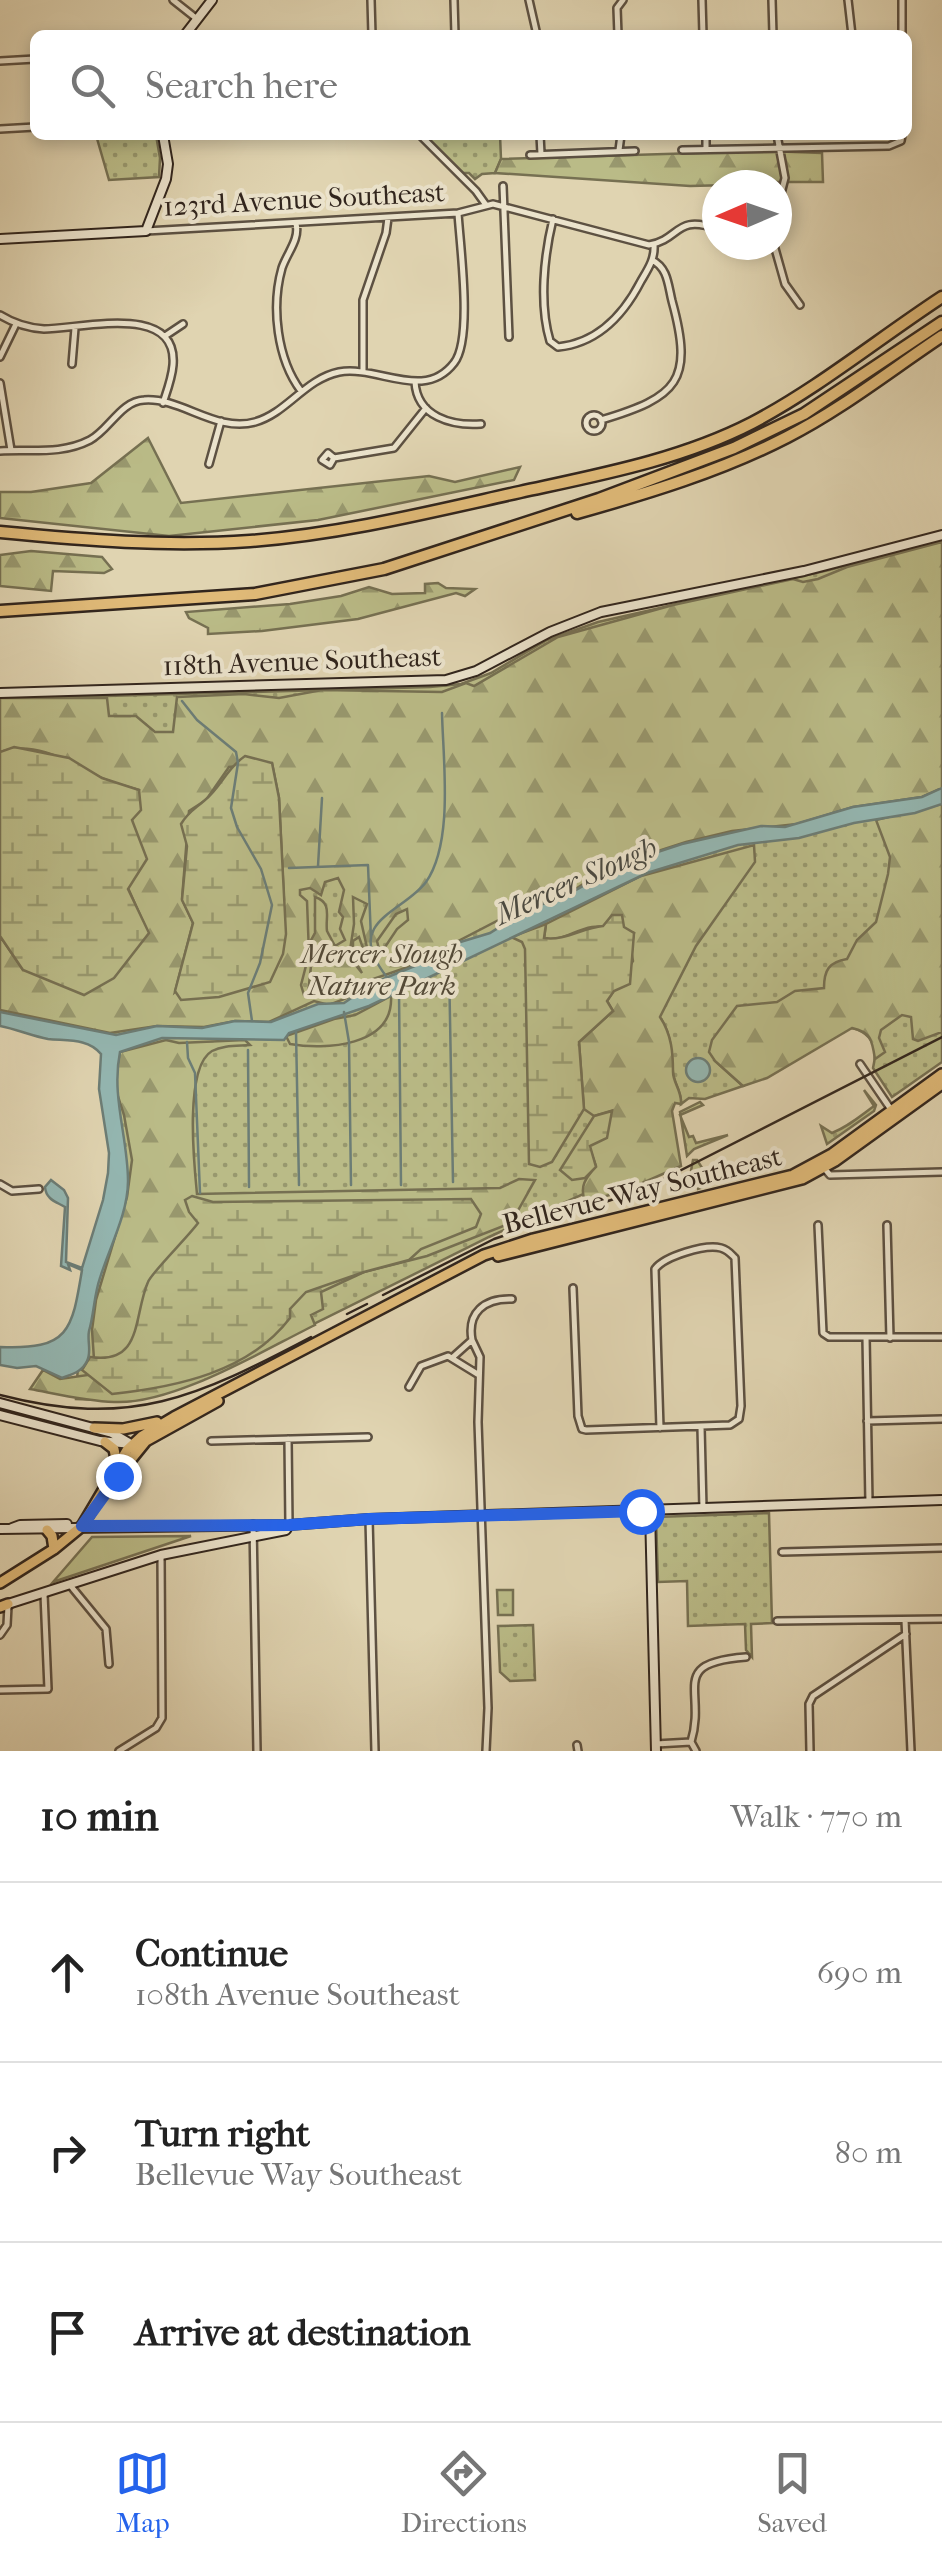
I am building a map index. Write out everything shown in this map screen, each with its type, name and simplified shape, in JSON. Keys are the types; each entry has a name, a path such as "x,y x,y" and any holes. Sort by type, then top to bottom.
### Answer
{"highway":[{"path":"0,532 143,543 270,539 344,530 650,463 749,424 802,394 940,297"},
{"path":"477,540 694,464 775,429 804,414 942,322"},
{"path":"0,611 268,592 346,578 640,495 786,437 837,408 942,336"}],"main road":[{"name":"Bellevue Way Southeast","path":"894,1114 942,1074"},
{"name":"Bellevue Way Southeast","path":"0,1583 82,1526 135,1446 172,1425 486,1260 782,1186 822,1165 942,1084"},
{"name":"Bellevue Way Southeast","path":"105,1492 116,1468 135,1446 174,1417 484,1255 533,1239 778,1180 822,1165"},
{"path":"674,1212 692,1200"},
{"path":"94,1428 136,1427 174,1417"},
{"path":"105,1442 114,1449 116,1468"},
{"path":"47,1530 54,1549"}],"street":[{"path":"174,0 197,19"},
{"path":"188,30 212,0"},
{"path":"370,0 372,30"},
{"path":"454,0 455,30"},
{"path":"529,0 535,30"},
{"path":"618,30 618,8 623,0"},
{"path":"702,0 703,30"},
{"path":"772,0 774,30"},
{"path":"848,0 851,30"},
{"path":"902,0 902,30"},
{"path":"0,61 30,59"},
{"path":"0,129 30,128"},
{"path":"146,231 166,180 164,140"},
{"path":"425,140 486,204"},
{"path":"540,140 541,154"},
{"path":"617,152 621,140"},
{"path":"706,140 706,149"},
{"path":"777,140 782,170"},
{"path":"682,150 889,146 899,140"},
{"path":"530,155 635,151"},
{"path":"503,186 510,336"},
{"name":"123rd Avenue Southeast","path":"0,239 458,213 486,204 654,244"},
{"path":"0,451 75,447 102,432 130,404 144,400 247,424 258,422 327,375 363,371 416,382 444,374 464,345 458,213"},
{"path":"363,371 363,300 388,217"},
{"path":"553,219 545,261 547,328 552,345 568,346 618,319 652,260 654,244 686,224 702,224"},
{"path":"296,223 298,232 281,275 279,314 284,365 302,391"},
{"path":"602,420 654,402 678,378 683,352 680,330 665,272 652,260"},
{"path":"778,260 782,277 800,304"},
{"path":"0,314 16,324 36,328 139,324 154,328 165,336 172,350 173,366 163,402"},
{"path":"0,357 16,324"},
{"path":"165,336 182,324"},
{"path":"72,364 74,327"},
{"path":"416,382 417,396 426,408 454,424 481,424"},
{"path":"0,384 11,450"},
{"path":"334,458 394,448 426,408"},
{"path":"209,464 221,421"},
{"name":"118th Avenue Southeast","path":"0,693 446,680 476,671 550,632 602,612 804,571 942,535"},
{"path":"860,1064 894,1114"},
{"path":"822,1165 830,1175 942,1172"},
{"path":"0,1184 12,1191 39,1190"},
{"path":"818,1224 823,1334 942,1337"},
{"path":"887,1225 890,1338"},
{"path":"574,1288 580,1426 586,1430 700,1427 730,1426 737,1422 741,1406 738,1268 732,1254 712,1248 663,1260 655,1268 660,1428"},
{"path":"486,1751 480,1358 470,1326 473,1315 490,1304 512,1299"},
{"path":"866,1337 869,1503"},
{"path":"409,1386 421,1366 452,1357 472,1340"},
{"path":"452,1357 479,1374"},
{"path":"0,1403 118,1435 135,1446"},
{"path":"0,1416 135,1446"},
{"path":"867,1421 942,1419"},
{"path":"700,1427 704,1509"},
{"path":"211,1441 368,1437"},
{"path":"0,1635 7,1625 4,1605 161,1555 286,1530 288,1439"},
{"path":"12,1528 36,1524 289,1525 942,1500"},
{"path":"650,1510 656,1747 691,1742"},
{"path":"369,1519 375,1751"},
{"path":"253,1524 257,1751"},
{"path":"0,1528 47,1530 82,1526"},
{"path":"782,1552 942,1548"},
{"path":"119,1751 156,1728 162,1718 161,1555"},
{"path":"70,1584 106,1629 109,1664"},
{"path":"0,1690 48,1688 44,1593"},
{"path":"777,1621 942,1618"},
{"path":"905,1620 911,1751"},
{"path":"810,1751 813,1696 906,1634"},
{"path":"696,1751 691,1742 696,1682 701,1669 713,1660 746,1657"}],"green space":[{"path":"97,140 157,140 159,177 109,180"},
{"path":"429,140 500,140 501,159 495,173 475,179 463,173"},
{"path":"767,151 822,153 823,182 792,182 792,170 702,170 702,186 690,186 495,173 501,159"},
{"path":"148,438 181,503 429,476 455,482 520,467 514,480 318,520 169,536 0,518 0,492 31,492 91,483"},
{"name":"Mercer Slough Nature Park","path":"942,540 942,1062 892,1097 873,1068 872,1042 852,1028 715,1061 743,1086 705,1099 689,1098 681,1104 663,1022 658,1160 489,1237 201,1380 131,1401 76,1399 80,1330 119,1162 110,1034 0,1013 0,699 461,684 491,673 547,640 598,622"},
{"path":"942,542 942,788 922,797 853,807 797,824 732,831 609,867 568,894 520,909 408,967 370,980 357,994 329,1005 314,1001 269,1022 157,1026 110,1033 0,1010 0,936 23,970 148,933 128,888 132,820 139,790 39,751 0,752 0,698 107,698 109,716 136,716 155,732 173,732 177,697 244,694 279,698 322,690 442,692 466,683 474,686 558,637 673,605 793,579 818,579 847,567","holes":["272,763 279,798 284,900 175,992 193,923 182,899 189,811 206,800 229,767","338,878 344,890 339,912 345,940 335,946 327,931 326,907 315,897 315,933 310,942 317,952 308,994 304,995 301,985 309,954 307,901 300,890 310,888 321,895 325,882","353,897 367,904 361,921 368,952 359,937 353,941 353,957 362,973 349,957","407,909 408,920 383,950 379,949 377,941 396,914"]},
{"path":"31,551 102,557 112,569 104,573 53,571 51,591 0,586 0,555"},
{"path":"438,583 446,588 475,589 465,596 456,593 358,619 262,631 208,634 208,628 189,618 186,612 290,604 369,587 392,594 425,593 425,584"},
{"path":"14,747 69,758 102,778 139,790 141,810 132,820 147,859 128,889 149,933 114,978 84,995 23,970 0,936 0,752"},
{"path":"245,756 272,763 279,798 286,934 283,954 270,982 219,997 181,1000 175,991 193,923 182,900 187,846 181,824"},
{"path":"942,804 942,1032 918,1041 913,1039 911,1017 902,1015 881,1030 879,1038 885,1052 875,1059 870,1038 852,1028 767,1078 743,1086 715,1061 709,1052 712,1040 737,1006 777,1002 795,991 824,988 829,968 847,959 857,940 876,922 890,857 876,820"},
{"path":"754,845 755,862 696,946 660,1017 669,1038 673,1076 681,1099 672,1111 681,1166 622,1192 585,1201 584,1182 596,1166 589,1146 611,1111 594,1116 584,1109 579,1042 613,1011 607,1001 633,961 634,933 597,927 544,939 546,924 641,876"},
{"path":"612,915 622,915 624,927 634,933 630,984 614,991 607,1001 613,1011 579,1042 584,1109 552,1162 540,1167 529,1164 525,949 522,942 511,937 546,924 544,938 559,938 603,926"},
{"path":"391,996 389,1013 381,1026 354,1041 304,1046 290,1044 286,1036 355,1015"},
{"path":"166,1040 245,1040 250,1045 212,1051 197,1076 193,1117 197,1194 500,1188 519,1179 535,1180 511,1223 427,1256 364,1272 321,1292 323,1309 311,1315 315,1325 190,1386 137,1401 114,1402 30,1389 43,1370 60,1379 95,1374 92,1330 96,1300 127,1197 132,1160 114,1084 120,1052"},
{"path":"864,1090 876,1105 874,1111 827,1144 821,1126 832,1133 874,1106"},
{"path":"700,1102 703,1105 680,1115"},
{"path":"612,1111 607,1138 590,1146 596,1167 585,1178 572,1180 560,1170 594,1116"},
{"path":"681,1117 689,1137 693,1136 696,1143 728,1135 694,1149 687,1156"},
{"path":"693,1160 706,1174 723,1172 713,1181 724,1179 698,1189 691,1171"},
{"path":"192,1196 213,1202 471,1199 481,1214 476,1227 421,1249 409,1260 306,1292 273,1336 233,1364 186,1381 112,1394 82,1370 90,1357 107,1358 128,1346 148,1282 198,1223 185,1200"},
{"path":"769,1513 772,1623 751,1624 752,1657 746,1650 745,1624 688,1626 687,1581 658,1582 656,1517"},
{"path":"191,1536 53,1582 92,1537"},
{"path":"497,1590 513,1590 513,1615 498,1615"},
{"path":"533,1625 535,1680 510,1681 500,1672 498,1626"}],"water":[{"name":"Mercer Slough","path":"942,788 942,804 915,813 854,823 799,838 738,845 647,873 369,1006 289,1033 284,1040 162,1038 120,1052 117,1085 127,1193 98,1284 88,1358 80,1370 62,1378 36,1366 0,1365 0,1347 41,1345 54,1340 70,1322 82,1270 68,1264 70,1270 61,1266 65,1207 50,1198 45,1187 51,1180 68,1198 66,1262 82,1268 103,1200 109,1153 99,1089 101,1054 84,1043 48,1039 0,1026 0,1012 116,1035 157,1026 202,1028 235,1021 271,1022 318,1004 344,1003 373,983 422,963 457,943 490,933 526,910 565,896 624,863 682,844 761,826 785,827 853,807 922,797"},
{"path":"698,1058 707,1061 707,1079 698,1082 689,1079 686,1070 689,1061"}],"waterway":[{"path":"182,701 197,720 236,752 231,808 237,827 261,869 272,905 260,963 248,993 252,1021"},
{"path":"388,979 373,956 371,936 384,917 426,882 435,865 444,823 442,713"},
{"path":"318,866 322,798"},
{"path":"289,868 368,865 371,939"},
{"path":"449,964 453,1182"},
{"path":"399,991 401,1185"},
{"path":"344,1012 349,1042 351,1185"},
{"path":"296,1032 299,1185"},
{"path":"187,1042 188,1058 195,1073 200,1193"},
{"path":"248,1050 249,1187"}],"tram line":[{"path":"383,1295 494,1239 644,1189 942,1037"},
{"path":"347,1314 367,1304"},
{"path":"0,1395 88,1409 162,1401 233,1376 311,1337"}],"route":[{"path":"118,1476 82,1526 289,1525 641,1511"}]}
